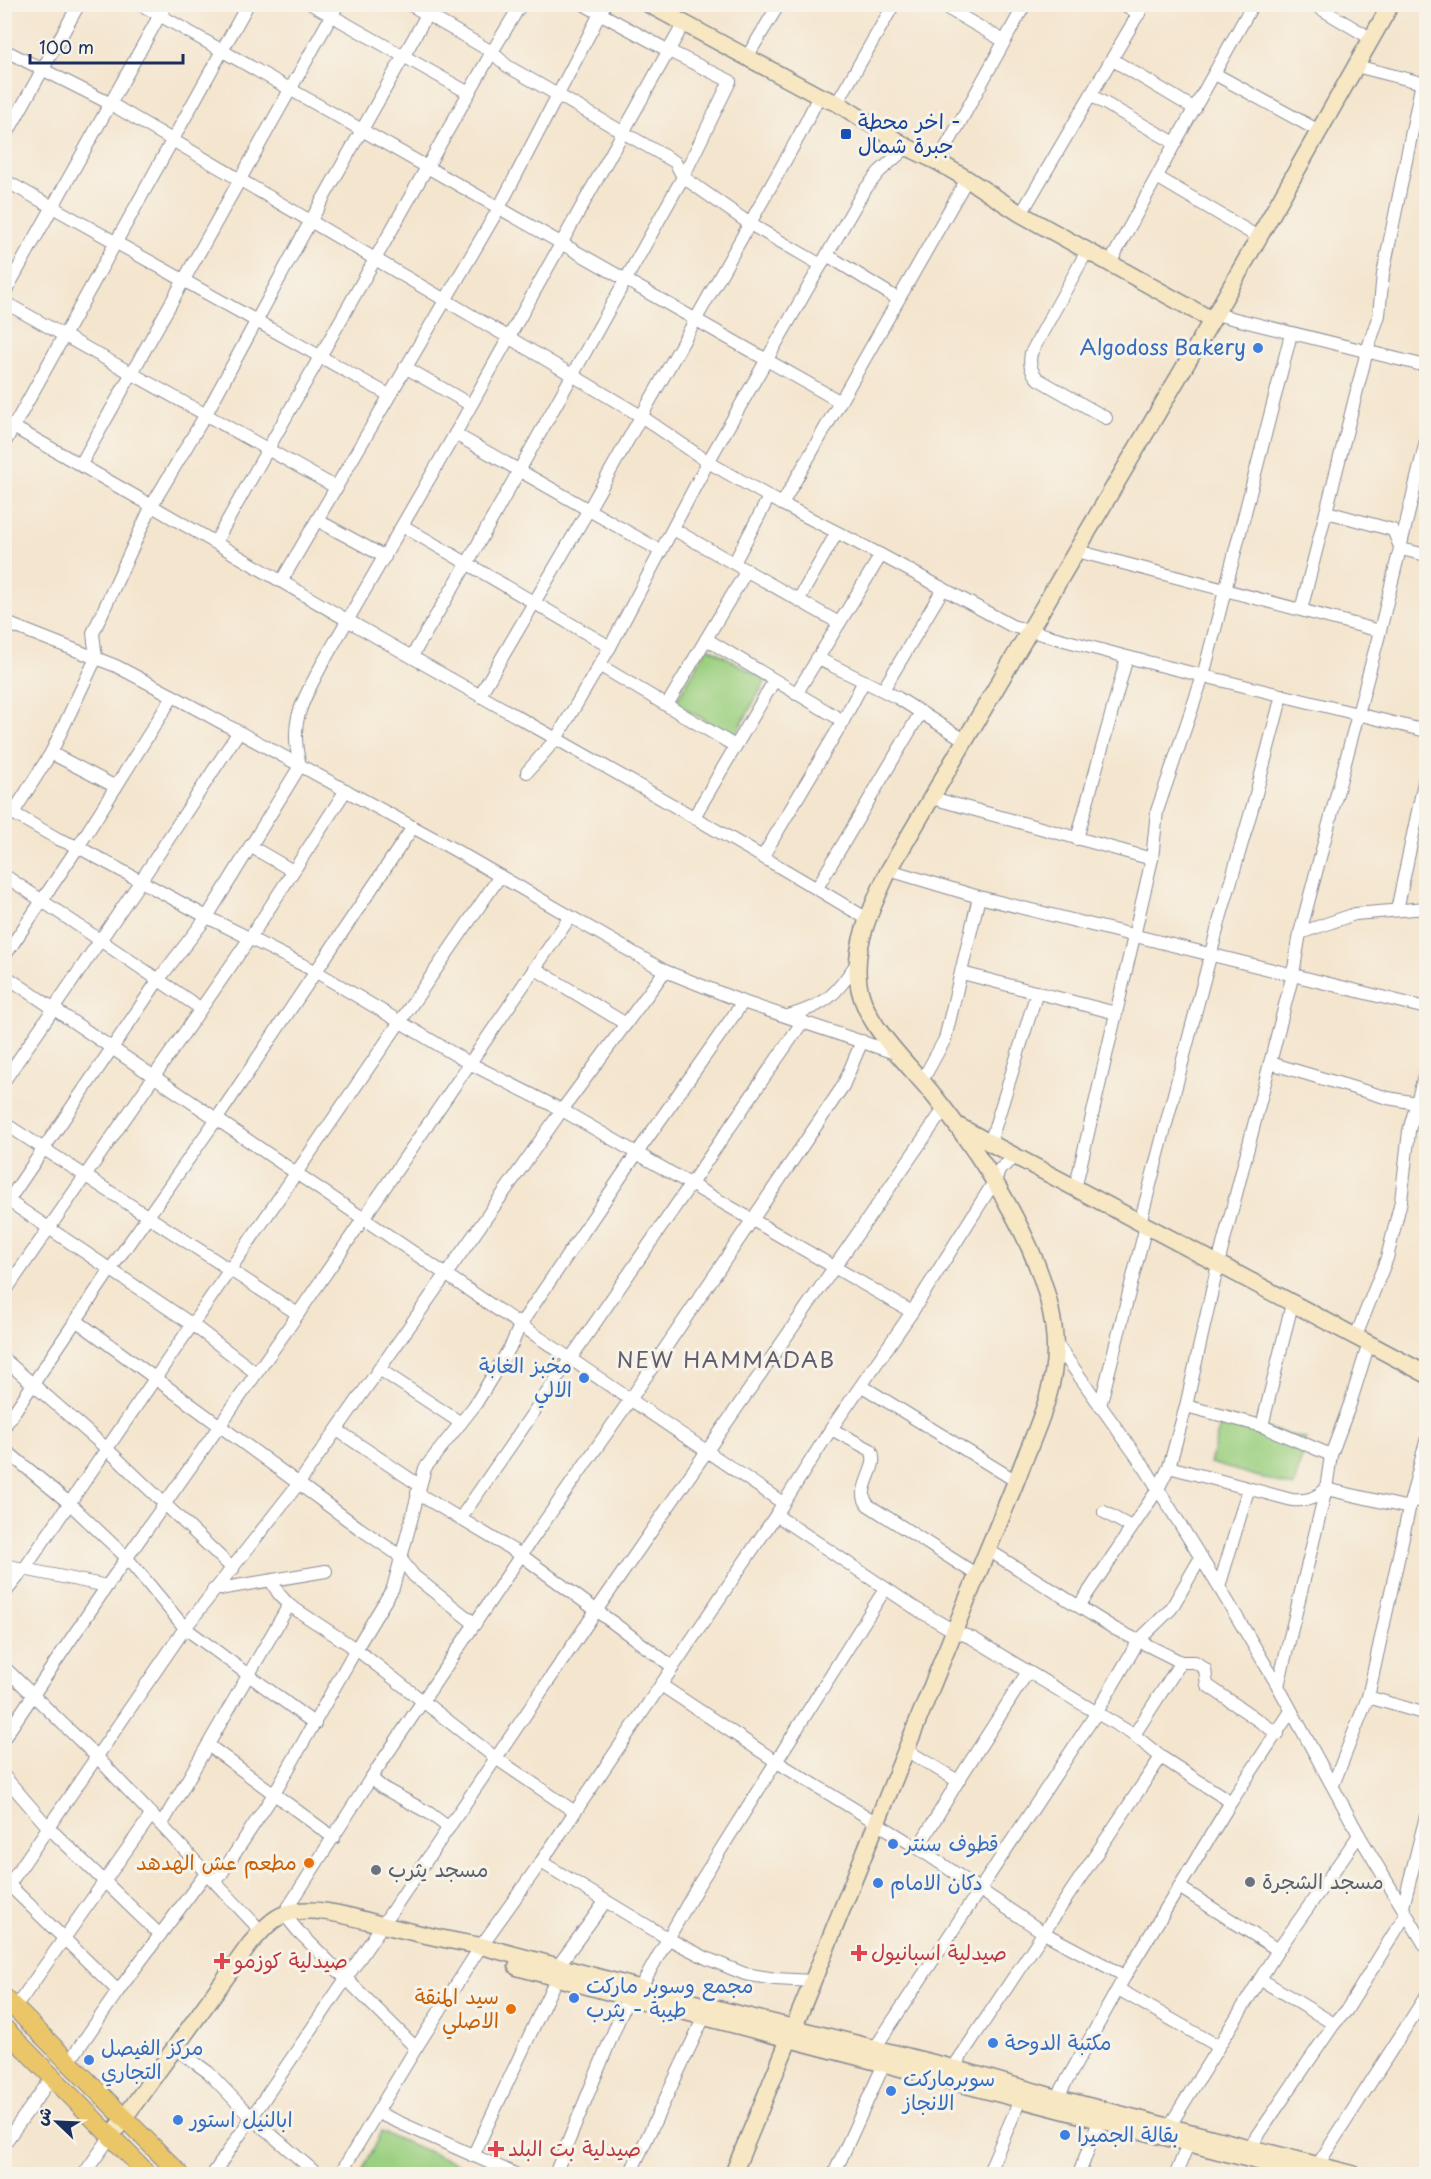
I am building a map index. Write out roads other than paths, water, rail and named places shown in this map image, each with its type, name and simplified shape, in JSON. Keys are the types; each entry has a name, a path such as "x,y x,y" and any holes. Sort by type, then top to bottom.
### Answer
{"main road":[{"path":"10,2002 180,2175"},
{"path":"4,2028 148,2175"}],"street":[{"path":"4,139 79,4"},
{"path":"140,4 163,10 223,51 839,401"},
{"path":"4,444 10,425 65,336 249,4"},
{"path":"311,4 469,93"},
{"path":"81,464 338,4"},
{"path":"409,4 430,10 492,52 507,66 675,162 683,177 750,224 898,299"},
{"path":"216,542 521,4"},
{"path":"412,656 468,562 683,177 730,81 669,51 603,9 583,4"},
{"path":"747,57 779,4"},
{"path":"837,103 894,4"},
{"path":"940,4 1004,41"},
{"path":"938,162 1025,4"},
{"path":"1021,214 1142,9 1123,4"},
{"path":"1110,263 1253,4"},
{"path":"1313,4 1372,39"},
{"path":"734,2175 1016,1481 1050,1392 1055,1369 1055,1342 1051,1312 1038,1270 1020,1228 994,1182 957,1125 898,1054 864,1007 857,979 857,963 869,920 889,870 1213,317 1391,4"},
{"path":"655,6 819,96 837,103 907,147 967,179 1021,214 1213,317 1426,366"},
{"path":"282,580 499,208 603,9"},
{"path":"4,294 163,10"},
{"path":"430,10 310,222 206,414 153,505 93,633 96,658 51,753 9,811 140,882 315,971 469,1063 562,1110 912,1312"},
{"path":"256,1373 193,1325 6,1202 159,979 207,917 300,766 295,743 295,726 303,701 684,23"},
{"path":"4,50 111,104 641,416 708,462 836,534 881,555 1012,626 1126,657 1426,731"},
{"path":"1113,60 1195,109"},
{"path":"1301,610 1367,351 1379,315 1383,273 1424,83 1356,66"},
{"path":"1215,74 1319,131"},
{"path":"480,694 589,509 750,224 819,96"},
{"path":"1092,96 1175,143"},
{"path":"527,772 556,738 599,665 708,462 869,183 907,147"},
{"path":"1157,177 1258,237"},
{"path":"782,504 967,179"},
{"path":"4,180 389,395"},
{"path":"1087,250 1031,353 1029,364 1038,379 1106,418"},
{"path":"4,302 337,488"},
{"path":"1075,1189 1136,934 1152,859 1157,811 1203,676 1291,334"},
{"path":"405,367 471,405"},
{"path":"10,425 153,505 347,620 763,856 869,920"},
{"path":"455,434 661,551"},
{"path":"1079,1606 1158,1489 1169,1467 1186,1406 1218,1264 1293,974 1300,933 1401,549 1425,454 1426,441"},
{"path":"734,563 770,497"},
{"path":"1327,512 1393,530 1401,549"},
{"path":"317,520 385,557"},
{"path":"403,526 610,646"},
{"path":"673,529 839,623"},
{"path":"799,599 836,534"},
{"path":"1401,549 1426,555"},
{"path":"1077,551 1380,631"},
{"path":"796,694 881,555"},
{"path":"667,705 747,570"},
{"path":"883,690 943,589"},
{"path":"4,622 116,666 173,696 413,827 665,971 743,1002 898,1054"},
{"path":"706,639 843,721"},
{"path":"1077,839 1126,657"},
{"path":"817,658 883,690 966,741"},
{"path":"599,665 735,746"},
{"path":"694,817 774,681"},
{"path":"763,856 843,721 864,681"},
{"path":"1100,1406 1118,1342 1143,1225 1211,953 1282,695"},
{"path":"4,957 78,847 173,696"},
{"path":"817,888 921,712"},
{"path":"4,1081 140,882 238,733"},
{"path":"51,753 116,787"},
{"path":"1396,910 1426,773"},
{"path":"4,1293 250,938 346,790"},
{"path":"932,798 1152,859"},
{"path":"4,1427 147,1216 216,1120 413,827"},
{"path":"250,846 293,871"},
{"path":"889,870 979,897 1136,934 1426,1008"},
{"path":"4,875 200,1008"},
{"path":"4,1594 25,1568 193,1325 500,876"},
{"path":"922,1081 945,1039 979,897"},
{"path":"1300,933 1355,914 1426,908"},
{"path":"4,1738 570,917"},
{"path":"787,1016 807,1011 827,1000 857,963"},
{"path":"534,968 626,1024"},
{"path":"118,1991 6,1886 185,1628 299,1483 562,1110 665,971"},
{"path":"962,973 1116,1013"},
{"path":"4,975 783,1503"},
{"path":"990,1143 1037,992"},
{"path":"216,1882 274,1794 393,1588 402,1560 418,1489 429,1460 461,1423 503,1360 520,1325 636,1153 743,1002"},
{"path":"460,1519 803,1021"},
{"path":"84,2175 250,1944 261,1931 284,1914 371,1778 521,1555 630,1400 843,1086 862,1041"},
{"path":"1270,1063 1389,1098 1416,1103"},
{"path":"1278,1686 1326,1489 1331,1455 1350,1404 1362,1339 1387,1258 1401,1201 1409,1131 1426,1069"},
{"path":"213,2175 596,1611 944,1108"},
{"path":"4,1123 298,1314"},
{"path":"957,1125 1426,1374"},
{"path":"340,2175 416,2048 479,1950 673,1668 831,1429 912,1312 1000,1169 1016,1157"},
{"path":"1262,1426 1292,1304"},
{"path":"77,1321 392,1551 414,1576 475,1624"},
{"path":"1055,1342 1158,1489 1201,1557 1278,1686 1359,1835 1426,1947"},
{"path":"4,1359 106,1448 233,1569"},
{"path":"379,1369 461,1423"},
{"path":"862,1386 1016,1481"},
{"path":"1186,1406 1262,1426 1331,1455"},
{"path":"831,1429 871,1450 874,1454 864,1493 864,1500 868,1505 977,1575"},
{"path":"337,1430 460,1519 521,1555 673,1668"},
{"path":"1333,1785 1368,1697 1426,1441"},
{"path":"4,1449 69,1503 127,1558 185,1628 315,1724"},
{"path":"1169,1467 1292,1500 1306,1501 1316,1498 1326,1489"},
{"path":"1326,1489 1410,1504 1426,1502"},
{"path":"1219,1587 1248,1490"},
{"path":"1104,1512 1131,1527"},
{"path":"776,1515 885,1589 1134,1735 1161,1757 1231,1802"},
{"path":"988,1550 1115,1629 1181,1662 1195,1662 1205,1669 1207,1684 1278,1734"},
{"path":"875,2048 1097,1712 1139,1640 1171,1609 1201,1557"},
{"path":"4,1565 107,1586"},
{"path":"213,1590 326,1571"},
{"path":"271,1581 289,1605 356,1649 497,1759 575,1812"},
{"path":"555,2175 634,1993 669,1939 699,1884 885,1589"},
{"path":"162,1824 289,1605"},
{"path":"1134,1735 1181,1662"},
{"path":"4,1667 97,1757 261,1931"},
{"path":"918,1848 1027,1672"},
{"path":"661,1685 777,1762 918,1848 1044,1933 1125,1976"},
{"path":"1368,1697 1426,1713"},
{"path":"1057,2098 1125,1976 1231,1802 1278,1734 1291,1711"},
{"path":"208,1745 334,1838"},
{"path":"906,1750 958,1781"},
{"path":"953,2068 1161,1757"},
{"path":"4,1776 48,1827 160,1935"},
{"path":"371,1778 383,1788 429,1813 448,1828"},
{"path":"10,2002 64,1939 152,1814"},
{"path":"1251,2147 1334,2024 1346,2011 1405,1911 1426,1816"},
{"path":"1169,2127 1278,1950 1359,1835"},
{"path":"541,1862 669,1939 745,1974 775,1979 813,1981"},
{"path":"69,2062 118,1991 207,1872"},
{"path":"1179,1887 1278,1950"},
{"path":"473,2156 557,1972 605,1902"},
{"path":"284,1914 300,1911 331,1913 446,1940 634,1993 793,2033 884,2064 1099,2121 1188,2144 1312,2170 1353,2175"},
{"path":"284,1914 298,1931 416,2048"},
{"path":"1260,1979 1334,2024"},
{"path":"1118,1989 1218,2046"},
{"path":"634,1993 704,2018 875,2048 953,2068 1057,2098 1251,2147 1312,2170"},
{"path":"1312,2170 1426,1996"},
{"path":"630,2175 704,2018"},
{"path":"176,2049 208,2073 251,2117 317,2175"},
{"path":"834,2175 884,2064"},
{"path":"4,2144 52,2076"},
{"path":"988,2175 1020,2100"},
{"path":"378,2113 515,2175"},
{"path":"1079,2175 1099,2121"},
{"path":"1176,2175 1188,2144"}],"place":[{"name":"اخر محطة - جبرة شمال","path":"846,134"},
{"name":"Algodoss Bakery","path":"1258,348"},
{"name":"مخبز الغابة الالي","path":"584,1378"},
{"name":"قطوف سنتر","path":"893,1844"},
{"name":"مطعم عش الهدهد","path":"309,1863"},
{"name":"مسجد يثرب","path":"376,1870"},
{"name":"مسجد الشجرة","path":"1250,1882"},
{"name":"دكان الامام","path":"878,1883"},
{"name":"صيدلية اسبانيول","path":"859,1953"},
{"name":"صيدلية كوزمو","path":"222,1961"},
{"name":"مجمع وسوبر ماركت طيبة - يثرب","path":"574,1998"},
{"name":"سيد المنقة الاصلي","path":"511,2009"},
{"name":"مكتبة الدوحة","path":"993,2043"},
{"name":"مركز الفيصل التجاري","path":"89,2060"},
{"name":"سوبرماركت الانجاز","path":"891,2091"},
{"name":"ابالنيل استور","path":"178,2120"},
{"name":"بقالة الجميرا","path":"1065,2135"},
{"name":"صيدلية بت البلد","path":"496,2149"}],"district":[{"name":"NEW HAMMADAB","path":"726,1360"}]}
